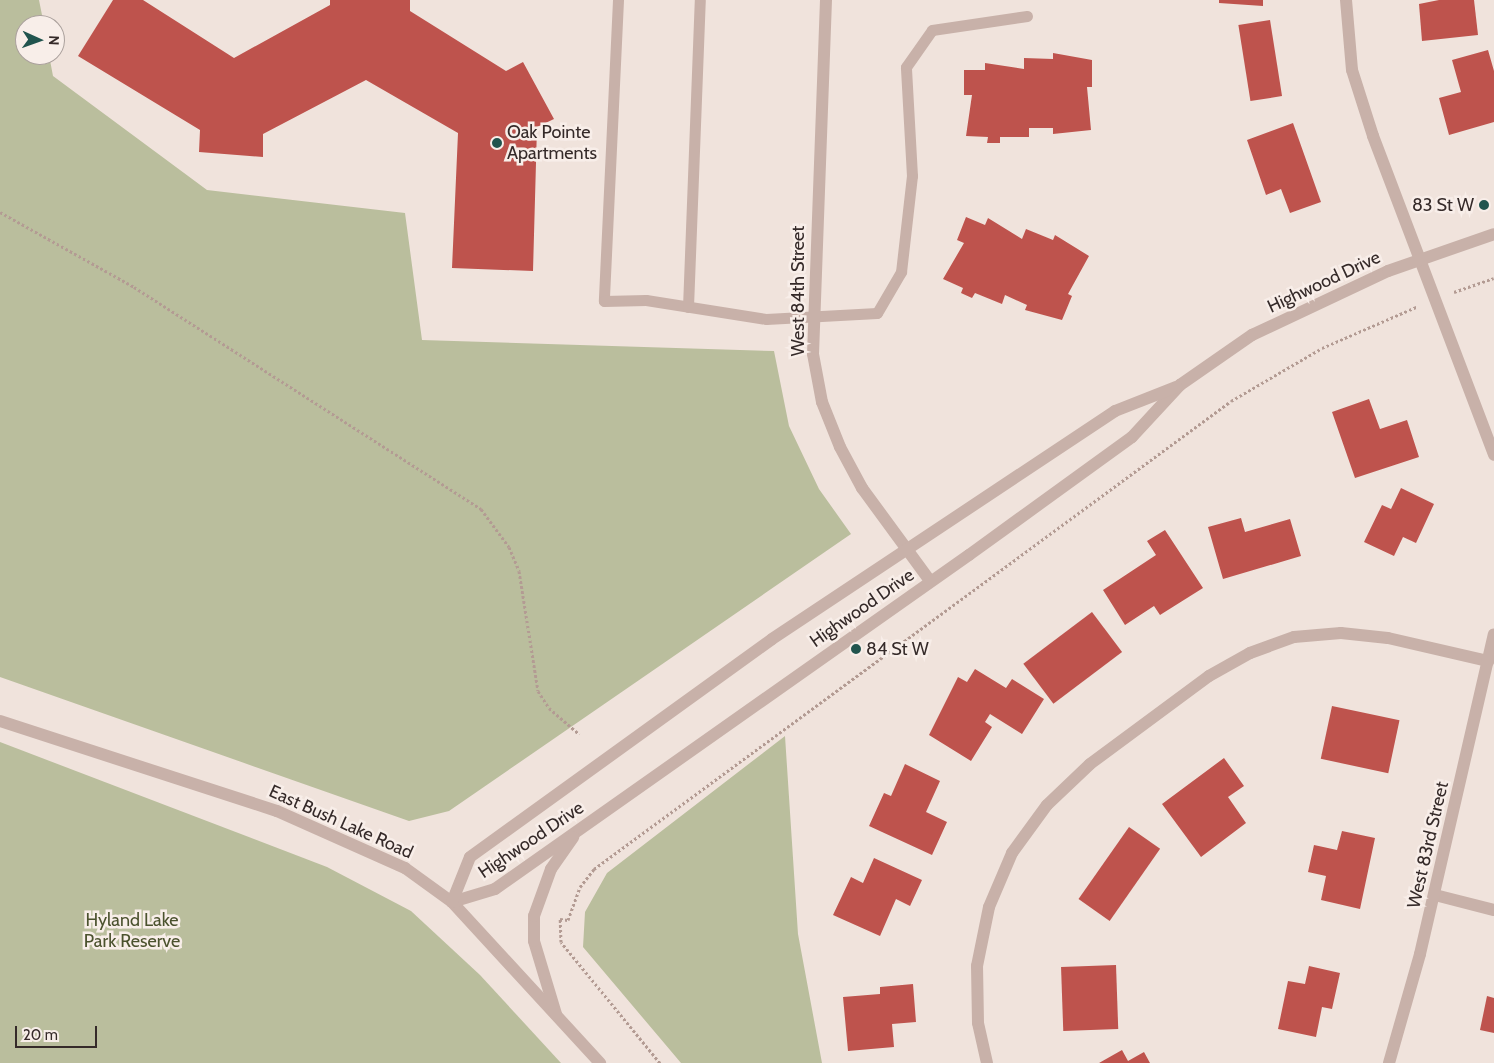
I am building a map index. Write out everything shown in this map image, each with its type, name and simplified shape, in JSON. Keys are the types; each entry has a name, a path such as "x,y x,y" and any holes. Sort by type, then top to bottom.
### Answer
{"street":[{"name":"West 84th Street","path":"826,0 812,316 822,402 840,447 906,548 930,581"},
{"path":"1346,0 1352,70 1494,455"},
{"name":"Highwood Drive","path":"452,902 495,889 579,830 1132,437 1180,385 1252,335 1420,258 1494,234"},
{"name":"Highwood Drive","path":"452,902 470,857 906,548 1115,411 1180,385"},
{"path":"987,1063 978,1023 977,966 989,907 1012,853 1047,804 1090,764 1209,676 1250,653 1294,637 1341,634 1388,638 1488,661"},
{"name":"West 83rd Street","path":"1389,1063 1435,895 1494,634"},
{"name":"East Bush Lake Road","path":"0,721 277,811 405,868 452,902 600,1063"},
{"path":"556,1016 534,941 534,916 551,868 579,830"},
{"path":"1435,895 1494,910"}],"lane":[{"path":"618,0 604,301 646,300 766,319 877,313 901,272 912,176 906,67 932,30 1027,16"},
{"path":"688,307 700,0"}],"path":[{"path":"0,212 134,287 480,509 509,548 519,571 538,691 549,708 579,734"},
{"path":"660,1063 561,942 560,919 568,920 580,888 594,869 1230,402 1322,348 1436,298 1494,278"}],"green space":[{"path":"0,0 39,0 42,15 15,15 15,65 51,65 53,76 207,190 405,213 422,340 774,351 789,426 819,489 851,534 449,811 409,821 0,677"},
{"path":"785,736 798,934 822,1063 681,1063 583,947 585,912 607,873"},
{"name":"Hyland Lake Park Reserve","path":"0,742 327,867 411,911 480,975 561,1063 0,1063"}],"building":[{"name":"Oak Pointe Apartments","path":"113,0 143,0 234,58 330,5 330,0 410,0 410,11 506,71 523,62 554,119 537,127 533,271 452,268 458,133 366,80 263,134 263,157 199,152 200,130 78,56"},
{"path":"1219,0 1263,0 1263,6 1219,3"},
{"path":"1439,0 1474,0 1478,35 1422,41 1419,4"},
{"path":"1270,20 1282,96 1250,101 1238,25"},
{"path":"1488,50 1494,71 1494,122 1449,135 1439,98 1461,92 1452,60"},
{"path":"1053,53 1092,60 1092,87 1087,87 1091,130 1053,134 1053,128 1029,128 1029,137 1000,137 1000,143 987,143 988,137 966,136 972,95 964,95 964,70 985,70 985,63 1024,69 1024,58 1053,59"},
{"path":"1293,123 1321,202 1290,213 1281,189 1266,195 1247,140"},
{"path":"966,217 985,225 988,218 1022,239 1026,229 1053,240 1055,235 1089,256 1068,294 1072,296 1062,320 1025,310 1027,305 1005,295 1002,304 975,293 972,298 961,293 963,288 943,279 964,243 957,240"},
{"path":"1369,399 1380,429 1407,420 1419,457 1355,478 1332,412"},
{"path":"1401,488 1434,504 1416,543 1403,537 1394,556 1364,542 1382,505 1391,509"},
{"path":"1241,518 1245,532 1290,519 1301,556 1223,579 1208,527"},
{"path":"1165,530 1203,588 1160,615 1154,606 1125,625 1103,590 1156,555 1147,541"},
{"path":"1092,612 1122,652 1053,704 1023,664"},
{"path":"975,669 1006,688 1012,679 1044,699 1022,734 990,714 985,722 992,727 971,761 929,735 958,677 967,682"},
{"path":"1332,706 1399,720 1388,773 1321,759"},
{"path":"1224,758 1244,786 1228,797 1246,823 1201,857 1162,804"},
{"path":"905,764 940,781 926,812 947,822 932,855 869,826 884,793 891,796"},
{"path":"1129,827 1160,849 1110,921 1079,899"},
{"path":"1342,831 1375,838 1360,909 1321,900 1326,876 1308,872 1314,845 1337,850"},
{"path":"874,858 922,880 910,906 896,899 880,936 833,915 851,877 863,883"},
{"path":"1116,965 1118,1029 1063,1031 1061,967"},
{"path":"1309,966 1340,973 1332,1009 1322,1007 1316,1037 1278,1029 1288,981 1305,984"},
{"path":"913,984 916,1022 892,1024 894,1047 848,1051 843,997 880,994 880,987"},
{"path":"1487,996 1494,998 1494,1033 1480,1030"},
{"path":"1122,1050 1128,1061 1144,1052 1150,1063 1099,1063"}],"place":[{"name":"Oak Pointe Apartments","path":"497,143"},
{"name":"83 St W","path":"1484,205"},
{"name":"84 St W","path":"856,649"}]}
